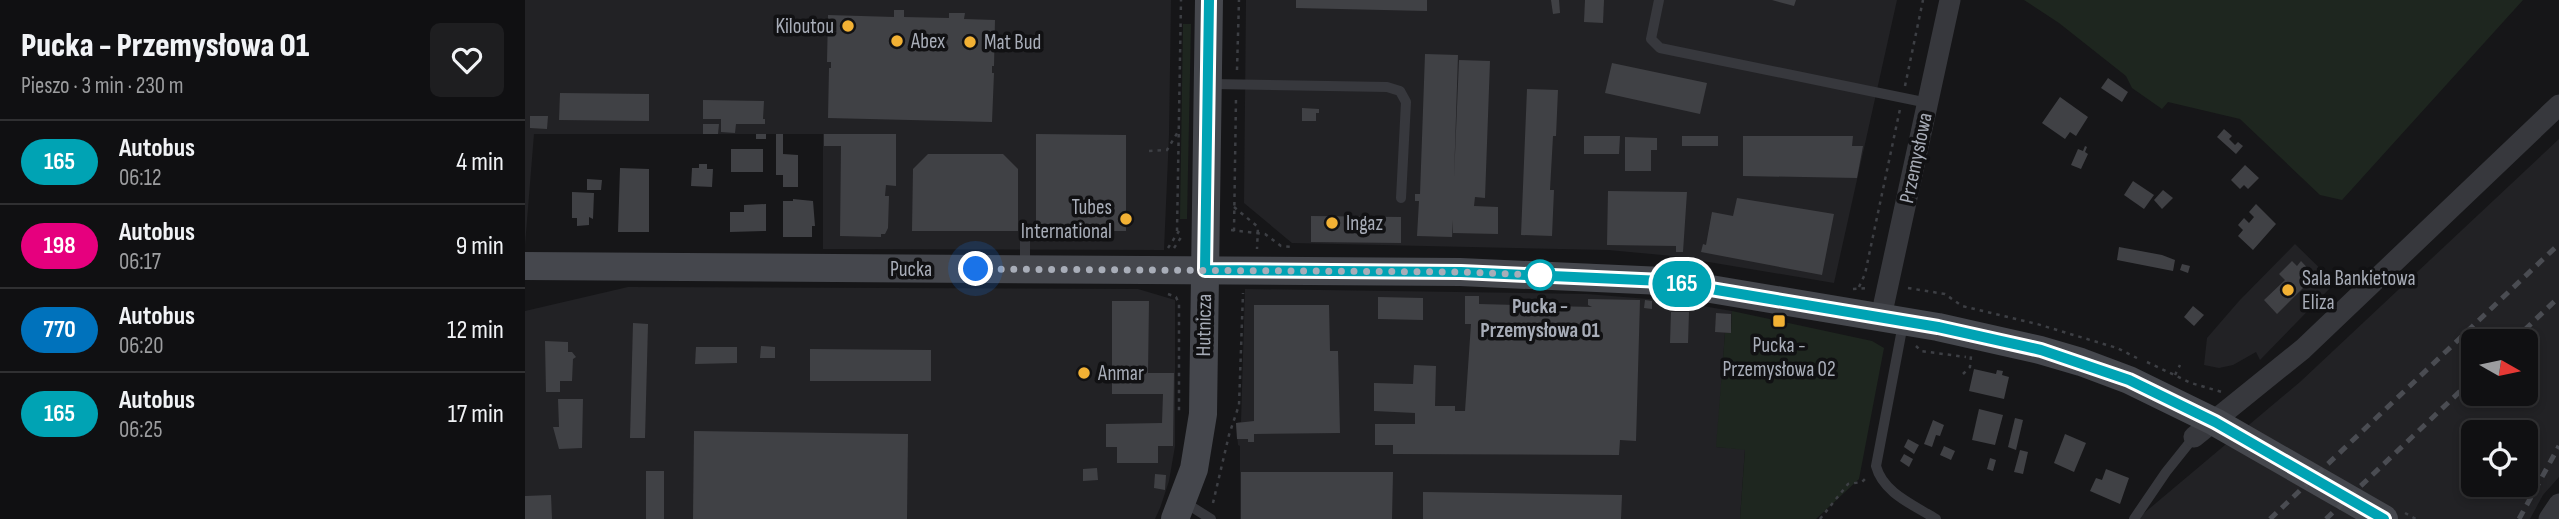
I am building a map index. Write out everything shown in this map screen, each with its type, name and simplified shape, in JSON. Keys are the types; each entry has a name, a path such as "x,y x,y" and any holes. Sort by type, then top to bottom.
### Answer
{"street":[{"name":"Hutnicza","path":"1179,510 1194,469 1203,414 1209,0"},
{"name":"Przemysłowa","path":"1895,326 1928,103 1950,0"},
{"path":"2194,437 2303,349 2559,105"},
{"name":"Pucka","path":"525,266 1461,272 1663,281 1895,326 2041,350 2129,380 2172,387 2215,422 2384,519"},
{"path":"2549,519 2559,505"}],"lane":[{"path":"1659,0 1651,39 1660,48 1928,103"},
{"path":"1208,84 1387,87 1400,91 1406,102 1401,198"},
{"path":"1025,237 1025,269"},
{"path":"1895,326 1876,466 1879,478 1888,488 1936,519"},
{"path":"2134,519 2194,437"},
{"path":"1179,510 1211,519"}],"path":[{"path":"1164,253 1177,231 1181,0"},
{"path":"1239,0 1233,231 1258,232"},
{"path":"1873,289 1858,289 1865,274 1923,0"},
{"path":"1149,151 1167,150 1179,130"},
{"path":"1234,207 1258,227 1255,252"},
{"path":"1172,250 1186,230 1177,231"},
{"path":"1213,505 1229,435 1239,405 1243,283"},
{"path":"1166,293 1176,297 1179,304 1179,413"},
{"path":"1895,326 1921,351 1964,358 1976,354"},
{"path":"1963,374 1970,367 1971,355"},
{"path":"2172,387 2180,365"},
{"path":"1820,519 1848,484 1862,482 1876,466"}],"shaded area":[{"path":"525,0 1171,0 1164,250 823,249 823,134 534,134 525,245"},
{"path":"1246,0 1897,0 1834,283 1673,256 1608,250 1292,243 1244,203"},
{"path":"2024,0 2523,0 2342,200 2320,195 2240,119 2168,102 2162,109 2132,88 2126,76 2059,23"},
{"path":"1183,24 1191,24 1187,219 1180,219"},
{"path":"2559,139 2559,477 2543,495 2530,519 2137,519 2300,382"},
{"path":"2295,244 2335,283 2260,360 2256,352 2233,365 2219,368 2204,365 2207,338"},
{"path":"628,287 1138,289 1175,300 1175,446 1169,481 1160,508 1155,519 525,519 525,311"},
{"path":"1245,289 1587,294 1673,301 1732,311 1731,333 1725,333 1717,447 1745,449 1740,519 1240,519 1240,446 1236,423 1241,422"},
{"path":"1732,311 1872,341 1884,348 1859,479 1816,519 1740,519 1745,450 1716,447 1725,333 1731,333"}],"building":[{"path":"1296,0 1427,0 1427,11 1296,8"},
{"path":"1551,0 1559,0 1560,13 1553,14"},
{"path":"1585,0 1604,0 1603,23 1584,22"},
{"path":"1772,0 1796,0 1794,6"},
{"path":"894,10 904,10 904,17 949,18 949,13 965,13 964,19 995,20 992,122 828,118 831,62 827,62 828,15 894,17"},
{"path":"1425,54 1458,55 1454,178 1459,60 1490,61 1485,198 1475,197 1474,206 1498,207 1498,234 1453,233 1453,220 1452,237 1417,236 1419,201 1415,201 1415,194 1420,194"},
{"path":"1612,63 1707,83 1700,114 1605,93"},
{"path":"2108,78 2128,92 2122,102 2101,88"},
{"path":"1527,89 1558,90 1550,190 1554,190 1552,236 1521,235"},
{"path":"560,93 649,94 649,121 559,120"},
{"path":"2060,97 2088,117 2076,136 2070,132 2065,139 2042,123"},
{"path":"703,100 764,101 765,124 736,124 735,133 721,132 721,119 703,119"},
{"path":"1302,108 1319,109 1316,121 1302,121"},
{"path":"530,116 548,116 547,129 530,128"},
{"path":"703,124 719,124 718,134 703,134"},
{"path":"2224,129 2232,136 2229,139 2235,145 2238,142 2243,146 2236,154 2217,137"},
{"path":"756,134 766,134 766,139 756,139"},
{"path":"776,134 783,134 783,154 798,155 798,187 783,187 783,175 776,175"},
{"path":"824,134 896,134 896,186 886,185 885,196 889,196 888,228 881,237 840,236 841,146 824,146"},
{"path":"1036,134 1126,135 1126,231 1036,231"},
{"path":"1584,136 1620,136 1619,154 1584,154"},
{"path":"1682,136 1718,136 1718,146 1682,146"},
{"path":"1743,136 1853,136 1852,146 1863,146 1857,178 1743,176"},
{"path":"1625,137 1657,138 1657,150 1651,150 1651,171 1625,171"},
{"path":"2085,146 2085,152 2088,154 2081,169 2071,165 2078,149 2083,151"},
{"path":"731,149 763,149 763,172 731,172"},
{"path":"928,154 1003,154 1018,169 1018,231 912,231 913,169"},
{"path":"699,164 707,164 707,169 713,169 712,187 691,186 692,168 699,168"},
{"path":"2245,165 2259,178 2248,189 2244,185 2240,189 2231,180"},
{"path":"620,168 649,169 649,232 618,232"},
{"path":"587,179 602,180 601,190 587,190"},
{"path":"2133,181 2154,195 2144,209 2124,195"},
{"path":"2163,190 2173,198 2162,209 2154,200"},
{"path":"1608,191 1687,192 1683,252 1676,252 1676,246 1607,245"},
{"path":"572,192 594,193 593,219 589,217 589,225 577,226 577,218 572,218"},
{"path":"1737,198 1834,214 1822,275 1701,252 1703,244 1706,245 1712,212 1733,216"},
{"path":"783,201 813,201 815,226 812,226 812,237 783,237"},
{"path":"766,204 766,231 730,232 730,212 744,212 744,205"},
{"path":"2256,204 2276,224 2253,250 2238,236 2243,230 2238,225 2244,218 2249,223 2254,217 2249,212"},
{"path":"1311,216 1401,217 1401,243 1311,242"},
{"path":"2119,247 2175,260 2173,271 2117,260"},
{"name":"Sala Bankietowa Eliza","path":"2292,261 2297,266 2301,261 2315,276 2277,314 2264,300 2285,280 2279,274"},
{"path":"2182,264 2190,266 2188,273 2180,270"},
{"path":"1465,296 1479,296 1479,304 1592,307 1588,305 1588,299 1640,300 1636,441 1620,440 1619,455 1393,454 1393,445 1375,445 1375,424 1415,424 1415,413 1374,411 1374,383 1413,384 1414,365 1436,366 1435,406 1455,406 1455,411 1465,411 1471,324 1465,324"},
{"path":"1378,297 1423,298 1423,320 1378,319"},
{"path":"1645,300 1652,301 1652,309 1644,308"},
{"path":"1112,301 1149,301 1148,373 1174,373 1173,446 1158,446 1158,463 1117,463 1117,447 1106,447 1106,424 1162,423 1163,394 1112,394"},
{"path":"1254,305 1329,305 1330,351 1338,351 1340,433 1254,434 1254,442 1237,439 1236,423 1254,421"},
{"path":"2193,306 2204,315 2194,326 2184,317"},
{"path":"1671,312 1689,312 1688,343 1670,343"},
{"path":"1716,313 1731,314 1731,333 1715,332"},
{"path":"633,323 648,324 645,438 630,438"},
{"path":"545,341 568,342 568,352 572,352 576,357 573,359 572,381 560,381 560,392 546,392"},
{"path":"761,346 775,347 775,358 760,358"},
{"path":"696,347 737,347 737,363 695,364"},
{"path":"810,349 931,350 931,381 810,381"},
{"path":"1974,369 1996,374 1997,370 2003,371 2002,375 2009,377 2004,399 1969,391"},
{"path":"558,399 583,399 582,448 559,449 553,427 559,427"},
{"path":"1979,409 2003,415 1995,445 1972,440"},
{"path":"2015,418 2023,420 2016,450 2008,447"},
{"path":"1933,420 1944,425 1940,436 1936,435 1932,447 1924,444"},
{"path":"694,431 908,434 907,519 693,519"},
{"path":"2065,434 2086,443 2074,472 2054,463"},
{"path":"1908,439 1919,445 1914,454 1904,447"},
{"path":"1944,446 1955,451 1951,460 1940,455"},
{"path":"2020,450 2028,452 2023,474 2014,472"},
{"path":"1904,454 1913,459 1909,467 1900,461"},
{"path":"1990,458 1996,460 1993,471 1987,469"},
{"path":"1097,468 1098,480 1083,481 1083,469"},
{"path":"2106,469 2129,478 2120,504 2090,491 2096,478 2102,480"},
{"path":"646,471 664,471 664,519 646,519"},
{"path":"1241,472 1393,472 1392,519 1241,519"},
{"path":"1155,474 1166,475 1165,490 1154,488"},
{"path":"1423,492 1622,495 1621,519 1423,519"},
{"path":"551,495 552,519 525,519 525,496"}],"railway":[{"path":"2270,519 2559,244"},
{"path":"2526,329 2559,297"},
{"path":"2326,519 2461,390"},
{"path":"2519,519 2559,446"}],"bus line":[{"name":"165","path":"1209,0 1205,270 1461,272 1663,281 1938,327 2041,350 2129,380 2215,422 2384,519"}],"place":[{"name":"Kiloutou","path":"848,26"},
{"name":"Abex","path":"897,41"},
{"name":"Mat Bud","path":"970,42"},
{"name":"Tubes International","path":"1126,219"},
{"name":"Ingaz","path":"1332,223"},
{"name":"Pucka - Przemysłowa 01","path":"1540,275"},
{"name":"Sala Bankietowa Eliza","path":"2288,290"},
{"name":"Pucka - Przemysłowa 02","path":"1779,321"},
{"name":"Anmar","path":"1084,373"}],"route":[{"path":"976,269 1461,272 1540,275"}]}
